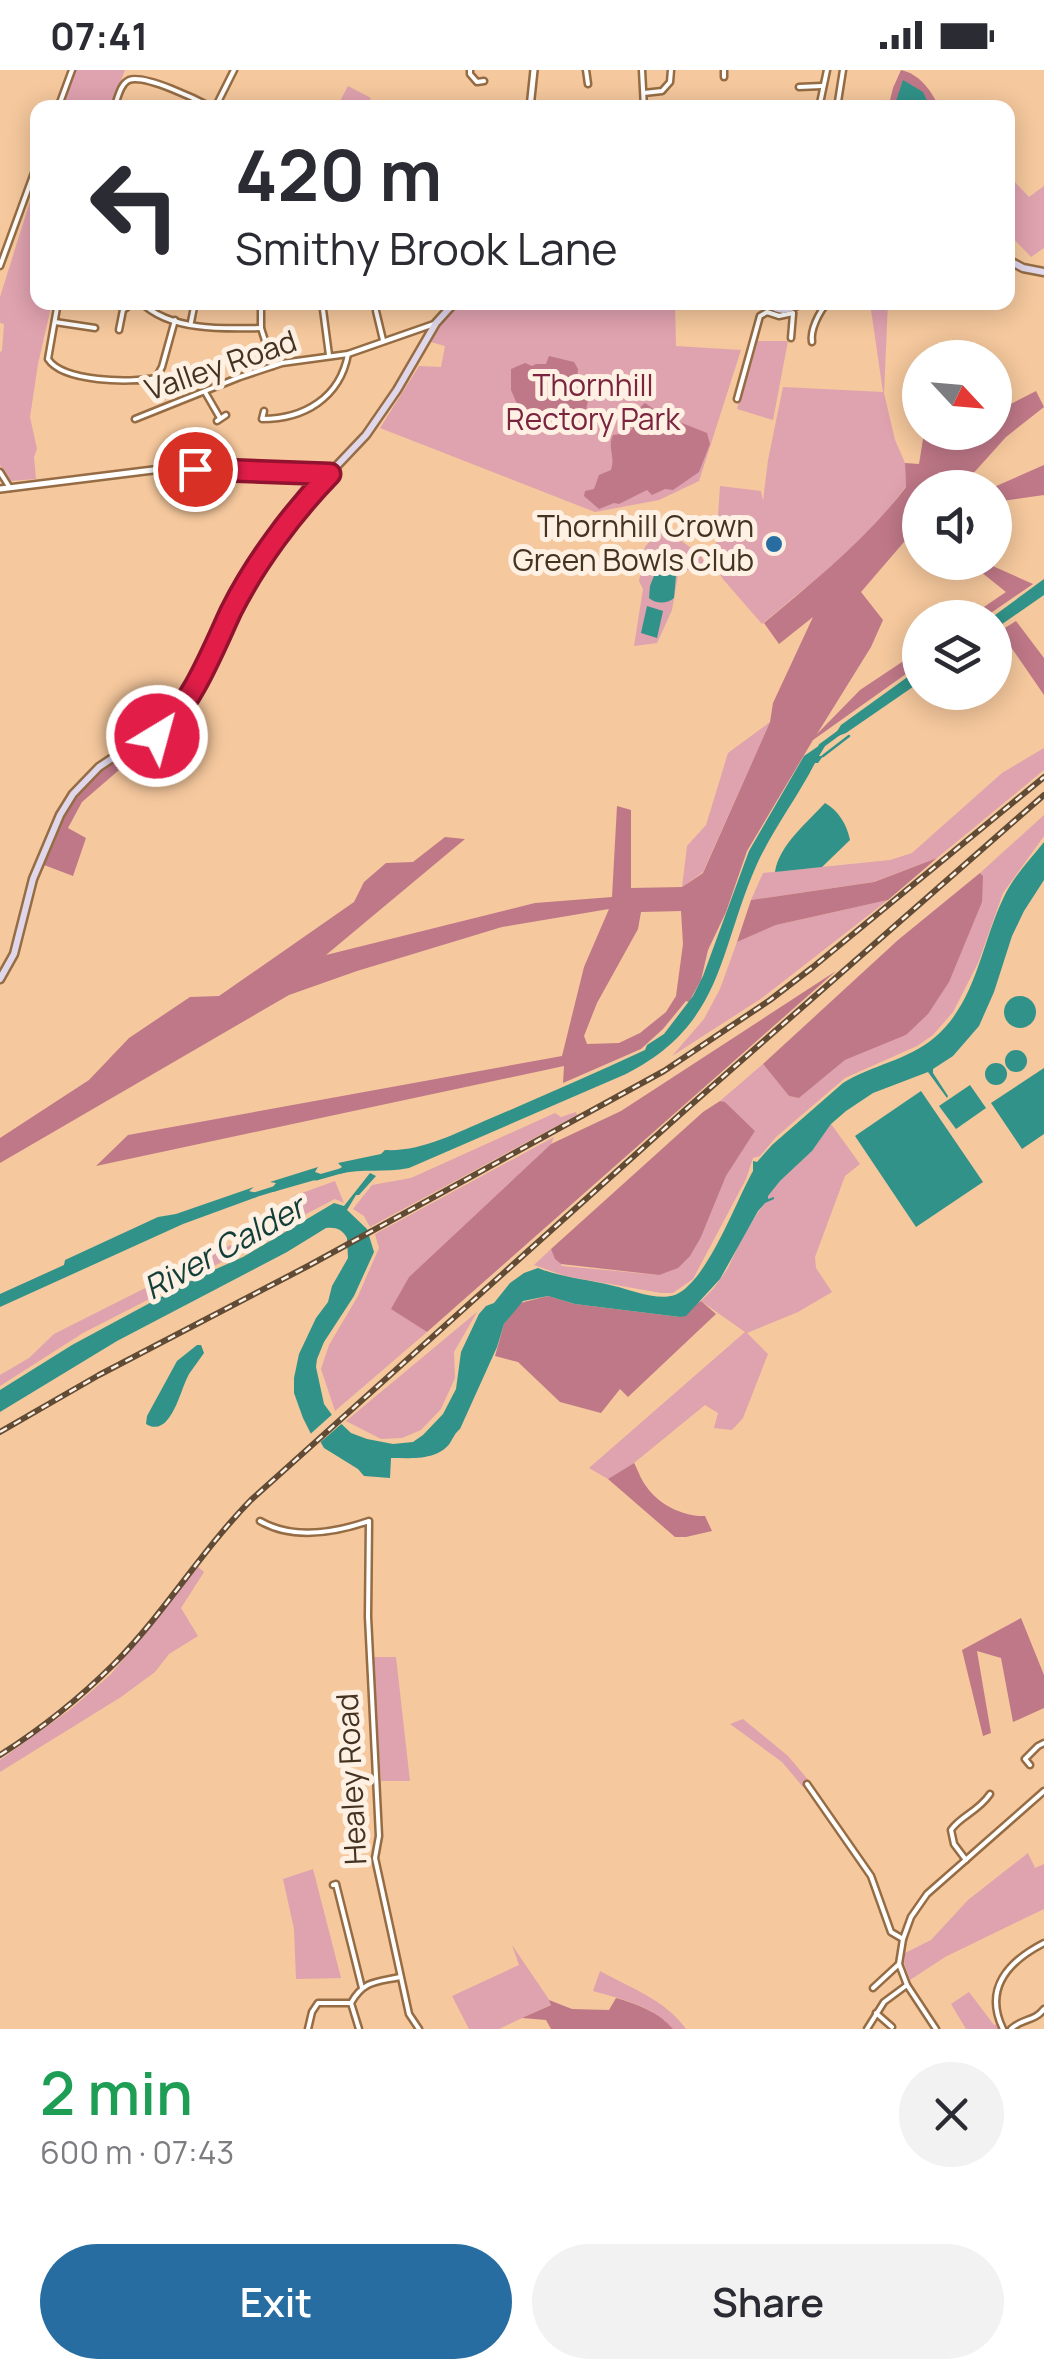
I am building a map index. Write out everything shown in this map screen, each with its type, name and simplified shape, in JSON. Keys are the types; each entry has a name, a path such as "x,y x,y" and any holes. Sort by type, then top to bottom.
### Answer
{"main road":[{"path":"1015,264 1044,272"},
{"path":"0,978 14,954 33,879 72,794 99,767 165,728 197,681 254,572 296,513 366,435 448,310"},
{"path":"780,310 792,311"}],"street":[{"path":"61,100 72,70"},
{"path":"218,100 234,70"},
{"path":"470,70 476,82 484,81"},
{"path":"531,100 534,70"},
{"path":"586,70 588,84"},
{"path":"642,70 644,100"},
{"path":"644,93 662,91 670,82 671,70"},
{"path":"821,100 827,70"},
{"path":"838,100 842,70"},
{"path":"117,100 122,86 132,79 195,100"},
{"path":"799,87 822,86"},
{"path":"0,266 30,184"},
{"path":"57,310 48,358 54,368 116,381 156,378 175,320"},
{"path":"119,330 123,310"},
{"path":"150,310 212,330 262,328"},
{"path":"190,324 193,310"},
{"path":"261,310 273,366"},
{"path":"323,310 329,355"},
{"path":"812,342 821,310"},
{"path":"376,311 383,340"},
{"path":"737,399 760,316 767,312 780,316 792,311 791,338"},
{"path":"55,322 95,328"},
{"name":"Valley Road","path":"135,418 273,366 348,354 436,323"},
{"path":"264,411 262,419 302,414 341,378 348,354"},
{"path":"205,391 218,420 226,414"},
{"path":"0,489 161,469 330,474"},
{"path":"0,472 10,488"},
{"name":"Healey Road","path":"260,1521 286,1532 328,1531 369,1521 370,1676 379,1836 375,1858 409,2014 419,2029"},
{"path":"1030,1765 1022,1759 1044,1744"},
{"path":"807,1784 871,1876 891,1932 903,1939"},
{"path":"936,2029 907,1985 899,1964 903,1939 916,1907 1044,1792"},
{"path":"966,1860 954,1844 951,1830 958,1820 980,1808 990,1794"},
{"path":"332,1885 336,1884 362,1988"},
{"path":"1003,2029 996,2002 998,1985 1007,1968 1044,1943"},
{"path":"1021,1958 1026,1964"},
{"path":"873,1988 899,1964"},
{"path":"351,2002 368,1984 400,1977"},
{"path":"867,2029 884,2002 907,1985"},
{"path":"308,2029 318,2003 351,2002"},
{"path":"351,2002 359,2029"},
{"path":"1010,2029 1020,2021 1035,2019 1044,2010"},
{"path":"876,2014 892,2027"}],"green space":[{"path":"75,70 125,70 114,100 64,100"},
{"path":"348,86 371,98 370,100 341,100"},
{"path":"1015,182 1029,197 1044,186 1044,248 1031,257 1015,240"},
{"path":"30,201 30,310 50,310 30,417 37,449 36,479 11,481 0,465 0,352 4,324 0,323 0,297"},
{"name":"Thornhill Rectory Park","path":"453,310 675,310 676,346 741,350 699,481 659,500 595,512 380,428 419,366 441,367 445,346 431,342"},
{"path":"871,310 888,310 884,393 905,463 902,491 881,519 841,558 762,624 722,578 715,560 720,486 761,491 763,501 783,387 883,392"},
{"path":"756,341 788,341 773,420 737,409"},
{"path":"662,527 701,555 706,567 693,571 679,569 672,610 657,643 634,646 645,547"},
{"path":"770,722 703,872 682,887 687,846 706,825 728,753"},
{"path":"1044,748 1044,770 937,858 873,882 751,900 763,873 890,860 912,853 1002,773"},
{"path":"1044,815 1044,836 1003,893 978,963 953,1012 917,1046 845,1078 776,1137 760,1156 753,1158 746,1179 693,1279 673,1293 661,1293 565,1276 534,1265 551,1249 562,1266 659,1275 701,1237 726,1176 755,1131 720,1101 763,1064 789,1096 799,1098 845,1060 906,1035 983,876 980,873"},
{"path":"888,900 762,998 672,1056 704,1019 737,942 776,925"},
{"path":"576,1112 577,1115 370,1227 364,1216 353,1209 372,1185 411,1178 555,1113 561,1117"},
{"path":"831,1124 860,1164 845,1176 815,1257 816,1268 832,1292 798,1312 747,1333 768,1354 743,1418 732,1430 714,1428 718,1413 705,1405 634,1463 608,1479 589,1468 745,1332 701,1301 728,1268 768,1196 812,1151"},
{"path":"554,1137 409,1277 392,1309 427,1332 335,1411 321,1369 329,1345 358,1296 379,1248 375,1234"},
{"path":"335,1181 344,1203 335,1199 306,1214 255,1245 83,1333 0,1386 0,1375 29,1358 54,1334 302,1209 291,1197"},
{"path":"477,1312 454,1352 455,1378 441,1409 421,1430 402,1438 381,1439 346,1421"},
{"path":"198,1567 204,1572 181,1608 198,1636 169,1654 155,1672 121,1697 0,1772 0,1760 71,1709 111,1674"},
{"path":"373,1657 396,1657 410,1781 381,1781"},
{"path":"743,1719 788,1756 810,1782 803,1787 782,1762 730,1724"},
{"path":"1028,1853 1035,1868 1044,1864 1044,1909 945,1957 910,1980 905,1953 931,1940 968,1900"},
{"path":"313,1869 341,1978 296,1979 294,1929 283,1879"},
{"path":"512,1945 552,2004 499,2029 469,2029 452,1996 519,1965"},
{"path":"600,1971 658,2003 686,2029 673,2029 647,2009 593,1991"},
{"path":"969,1992 994,2025 999,2023 1003,2029 966,2029 951,2004"}],"shaded area":[{"path":"901,70 923,83 936,100 890,100"},
{"path":"549,356 574,362 577,383 590,390 584,420 590,429 575,422 571,411 564,420 541,415 526,421 519,416 511,390 511,369 525,363 546,364"},
{"path":"1036,391 1044,407 1012,432 1012,403"},
{"path":"645,403 662,415 707,433 710,444 699,472 673,490 652,495 647,490 599,509 584,496 585,491 594,489 599,475 611,470 613,435 629,433 636,423 637,410"},
{"path":"921,450 994,450 976,470 905,470 905,463 919,464"},
{"path":"1044,465 1044,495 1012,500 1012,479"},
{"path":"902,492 902,544 861,592 883,620 871,647 817,734 860,690 902,662 902,677 813,740 747,851 708,950 701,980 689,1002 641,1049 563,1083 564,1066 96,1166 128,1135 562,1056 584,967 609,909 502,927 289,995 0,1163 0,1138 89,1080 129,1038 190,997 219,996 354,902 364,882 386,863 413,862 445,837 465,839 326,955 535,903 612,897 617,806 631,810 631,888 682,887 703,873 813,617 779,644 764,623 839,559","holes":["681,911 683,944 676,996 666,1012 640,1033 619,1043 587,1044 584,1036 597,1003 638,929 641,912"]},
{"path":"1012,575 1033,584 1010,600 994,600 1006,592 991,580 1012,580"},
{"path":"1016,621 1044,658 1044,695 1012,648 1012,624"},
{"path":"116,761 119,770 82,802 68,828 86,838 73,876 44,865 63,819 79,794"},
{"path":"937,858 888,900 776,925 737,942 751,900 874,882"},
{"path":"980,873 982,902 949,982 928,1014 906,1035 845,1060 799,1098 789,1096 763,1064 898,940"},
{"path":"836,971 427,1332 391,1309 409,1277 551,1144 621,1111"},
{"path":"720,1101 755,1131 726,1176 701,1237 678,1268 659,1275 561,1264 555,1259 551,1249"},
{"path":"548,1296 575,1304 680,1317 701,1301 716,1314 628,1397 620,1389 601,1413 560,1402 518,1362 495,1356 504,1324 520,1303"},
{"path":"634,1463 644,1484 657,1498 680,1512 705,1516 712,1531 675,1537 608,1479"},
{"path":"1021,1618 1044,1675 1044,1708 1013,1722 1001,1658 977,1651 991,1733 983,1736 962,1650"},
{"path":"616,1998 654,2013 673,2029 551,2029 546,2020 522,2018 551,2005 549,2000 572,2009 609,2010"}],"water":[{"path":"903,80 923,92 927,100 896,100"},
{"path":"657,568 676,575 674,598 668,601 649,598"},
{"path":"1044,579 1044,595 1012,617 1012,603"},
{"path":"647,606 663,611 657,638 641,633"},
{"path":"902,681 902,694 838,736 841,725"},
{"path":"823,743 819,756 823,756 815,763 757,864 714,983 682,1032 658,1054 626,1074 409,1168 339,1174 342,1167 338,1163 385,1150 425,1145 451,1135 645,1050 664,1034 703,976 749,851 804,756"},
{"path":"825,803 842,819 850,840 822,867 775,872 788,843"},
{"name":"River Calder","path":"1044,842 1044,880 1012,936 979,1026 953,1056 933,1069 947,1098 928,1072 873,1093 846,1111 768,1196 774,1199 758,1211 720,1279 686,1316 575,1304 548,1296 523,1301 504,1324 460,1429 438,1453 391,1458 390,1478 364,1476 324,1448 303,1418 294,1393 299,1354 348,1258 347,1238 333,1228 326,1228 117,1341 0,1412 0,1390 72,1345 243,1257 334,1203 344,1206 370,1173 376,1176 347,1210 367,1229 374,1252 354,1296 324,1342 316,1367 324,1404 351,1433 393,1444 413,1442 443,1414 456,1389 461,1352 479,1314 524,1273 538,1268 660,1297 675,1295 687,1287 720,1239 753,1171 753,1161 757,1162 843,1083 913,1052 948,1024 976,973 1007,891"},
{"path":"1020,996 1031,1001 1036,1012 1031,1023 1020,1028 1009,1023 1004,1012 1009,1001"},
{"path":"1012,1050 1020,1050 1027,1061 1020,1072 1012,1072 1005,1065 1005,1057"},
{"path":"992,1063 1000,1063 1007,1074 1000,1085 992,1085 985,1078 985,1070"},
{"path":"1044,1068 1044,1134 1022,1149 991,1103"},
{"path":"970,1085 986,1108 956,1129 939,1106"},
{"path":"921,1091 983,1182 916,1227 855,1136"},
{"path":"318,1167 315,1172 322,1178 273,1192 276,1183 270,1182"},
{"path":"254,1187 249,1191 257,1197 183,1224 0,1307 0,1294 64,1265 65,1260 158,1217"},
{"path":"201,1345 204,1353 189,1374 174,1411 162,1425 146,1424 177,1361"}],"pier":[{"path":"336,1411 346,1420 317,1445 307,1437"}],"waterway":[{"path":"821,746 840,732"},
{"path":"823,756 849,736"},
{"path":"316,1178 344,1170"},
{"path":"254,1195 277,1188"}],"railway":[{"path":"0,1432 664,1071 813,967 1044,777"},
{"path":"0,1755 59,1713 114,1664 251,1500 684,1111 1044,795"}],"place":[{"name":"Thornhill Crown Green Bowls Club","path":"774,544"}],"route":[{"path":"157,736 197,681 254,572 312,492 330,474 195,469"}]}
